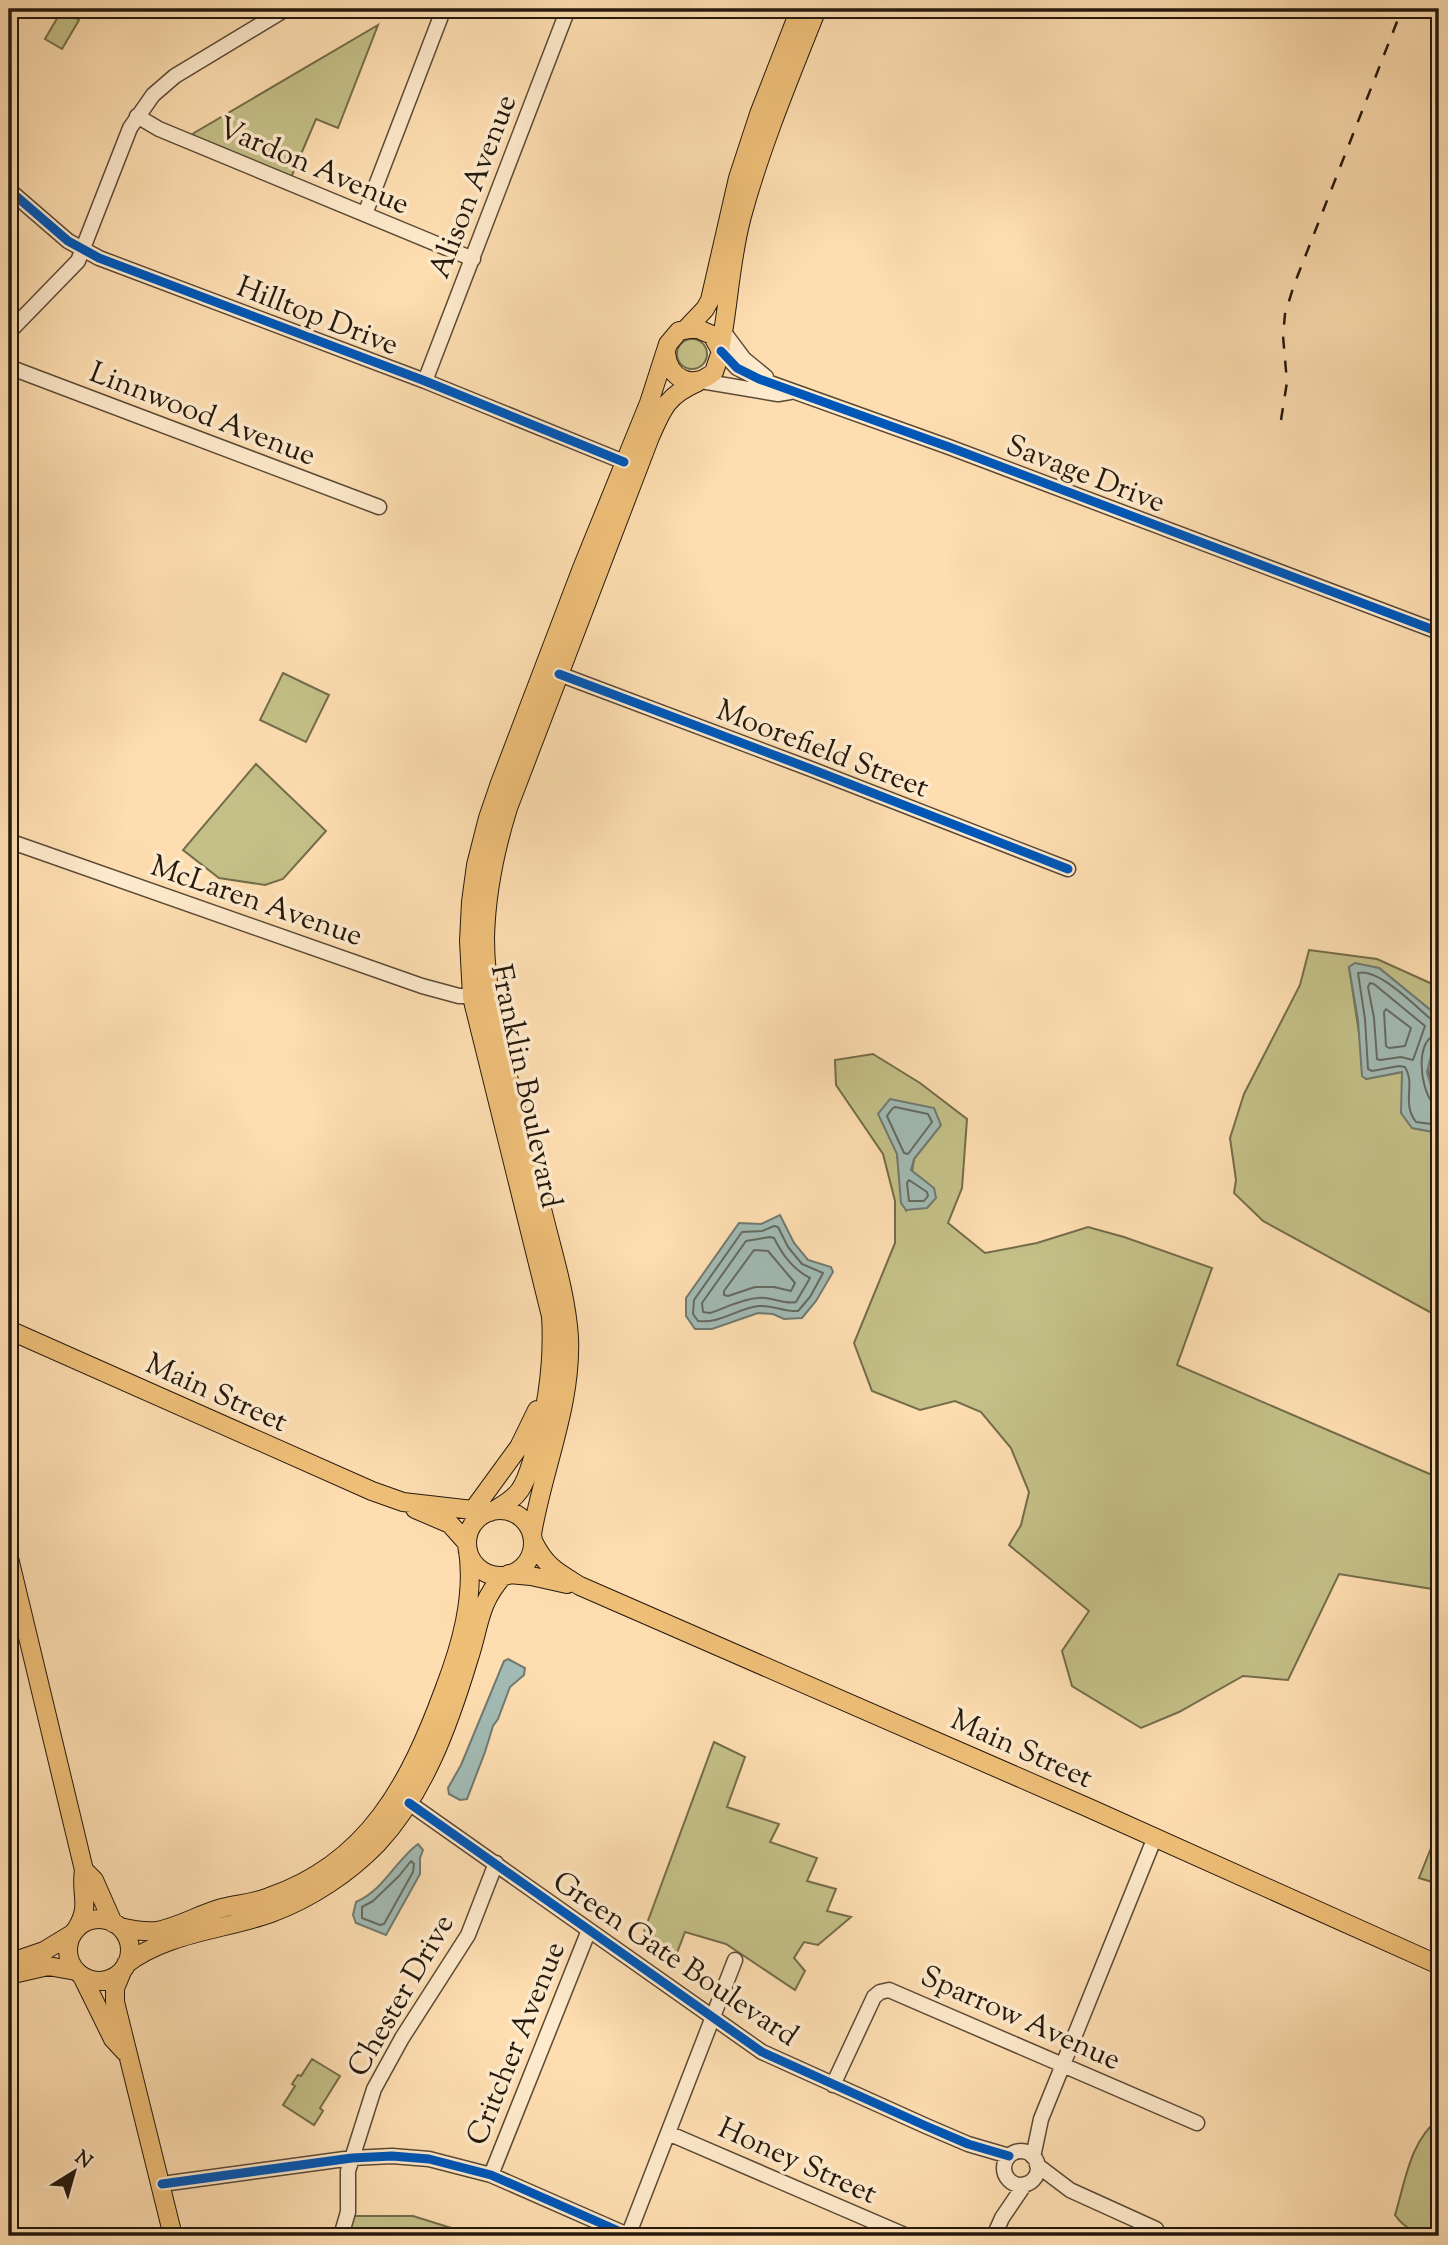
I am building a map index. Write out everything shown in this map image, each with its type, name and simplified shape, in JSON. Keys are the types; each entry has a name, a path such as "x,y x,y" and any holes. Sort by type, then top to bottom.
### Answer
{"main road":[{"path":"800,9 743,160 710,300 687,328 673,337 666,353 667,362 676,376 684,380 700,381 714,372 718,365 730,273 741,218 759,162 817,9"},
{"path":"687,328 704,330 712,335 720,350"},
{"name":"Franklin Boulevard","path":"486,1511 509,1502 524,1483 544,1418 551,1378 553,1341 551,1316 469,941 476,865 488,818 666,353"},
{"name":"Franklin Boulevard","path":"533,1538 538,1500 563,1409 569,1339 561,1282 498,1037 481,996 488,893 508,808 664,405 681,389 700,381"},
{"name":"Main Street","path":"9,1330 337,1477 404,1502 450,1524 468,1547"},
{"path":"9,1963 44,1951 84,1923 99,1919 140,1931 160,1930 222,1908 267,1898 324,1869 373,1828 398,1794 411,1770 448,1679 463,1632 468,1603 470,1531 486,1511 551,1378"},
{"name":"Main Street","path":"404,1502 486,1511"},
{"path":"9,1975 48,1966 94,1981 107,1980 155,1947 271,1913 311,1894 339,1876 371,1849 409,1803 423,1779 470,1657 487,1595 506,1575 524,1565 530,1558 533,1538 525,1521 512,1512 486,1511"},
{"name":"Main Street","path":"533,1538 543,1560 580,1586 1155,1837 1439,1965"},
{"path":"468,1547 471,1558 485,1572 506,1575"},
{"path":"9,1558 84,1870 82,1884 86,1907 68,1949 69,1957 113,2039 126,2053"},
{"name":"Main Street","path":"506,1575 531,1576 580,1586"},
{"path":"84,1870 94,1880 129,1945 125,1967 118,1978 114,1997 173,2236"}],"street":[{"path":"9,331 78,261 121,150 137,116 153,95 175,76 286,9"},
{"path":"365,214 441,9"},
{"name":"Alison Avenue","path":"425,381 568,9"},
{"name":"Vardon Avenue","path":"137,116 159,129 472,259"},
{"name":"Hilltop Drive","path":"9,190 68,241 83,250 425,381 624,462"},
{"path":"723,331 744,359 772,383"},
{"name":"Savage Drive","path":"720,350 745,374 924,438 1439,632"},
{"name":"Linnwood Avenue","path":"9,367 379,507"},
{"name":"Savage Drive","path":"700,381 778,394 792,392"},
{"name":"Moorefield Street","path":"559,674 1068,869"},
{"name":"McLaren Avenue","path":"9,841 422,986 458,996 481,996"},
{"name":"Green Gate Boulevard","path":"409,1803 762,2052 968,2144 1012,2154"},
{"path":"1002,2218 1005,2162 1023,2146 1041,2119 1155,1837"},
{"name":"Chester Drive","path":"341,2236 348,2212 348,2171 366,2109 383,2071 467,1935 496,1863"},
{"name":"Critcher Avenue","path":"491,2175 589,1930"},
{"path":"162,2184 352,2158 392,2155 429,2158 491,2175 629,2236 735,1960"},
{"name":"Sparrow Avenue","path":"833,2085 874,1997 889,1990 1197,2123"},
{"path":"994,2236 1002,2218 1036,2174 1035,2161 1041,2119"},
{"name":"Honey Street","path":"668,2133 907,2236"},
{"name":"Green Gate Boulevard","path":"968,2144 1006,2174"},
{"path":"1012,2154 1025,2152 1070,2190"},
{"path":"1006,2174 1016,2184 1028,2183 1070,2190 1156,2229"}],"shaded area":[{"path":"62,10 79,20 62,49 45,39"},
{"path":"378,25 338,128 316,119 290,180 186,142 194,133"},
{"path":"692,339 703,343 707,354 703,365 692,369 681,365 677,354 681,343"},
{"path":"283,673 329,695 306,742 260,720"},
{"path":"256,764 326,831 283,879 265,885 219,878 183,850"},
{"path":"1309,950 1377,959 1439,987 1439,1017 1379,968 1349,967 1366,1079 1402,1072 1412,1128 1439,1133 1439,1317 1263,1221 1234,1193 1236,1180 1230,1138 1244,1094 1300,985"},
{"path":"1439,1038 1439,1100 1431,1085 1428,1069 1431,1053"},
{"path":"873,1054 920,1083 967,1119 962,1188 948,1223 985,1253 1037,1243 1088,1227 1212,1268 1177,1365 1439,1478 1439,1590 1339,1574 1288,1680 1243,1676 1179,1712 1141,1728 1072,1686 1062,1651 1089,1611 1009,1545 1021,1525 1029,1492 1011,1448 981,1412 955,1401 920,1410 872,1391 854,1343 895,1243 895,1201 883,1154 836,1085 835,1060","holes":["941,1125 914,1159 906,1210 902,1203 897,1154"]},
{"path":"714,1742 745,1757 727,1807 779,1824 770,1842 817,1858 807,1881 836,1889 827,1911 851,1917 818,1945 804,1942 794,1958 805,1971 795,1990 726,1944 685,1932 672,1966 639,1945"},
{"path":"1439,1828 1439,1884 1419,1878"},
{"path":"312,2059 340,2076 320,2108 323,2111 314,2125 283,2105 295,2086 292,2084"},
{"path":"1439,2119 1439,2236 1414,2232 1395,2215 1415,2150 1421,2138"},
{"path":"353,2216 413,2216 477,2236 348,2236"}],"water":[{"path":"1355,963 1379,968 1439,1017 1439,1038 1434,1044 1427,1072 1432,1089 1439,1100 1439,1133 1412,1128 1401,1113 1402,1072 1366,1079 1362,1076 1358,1020 1349,967"},
{"path":"890,1099 934,1108 941,1125 914,1159 911,1170 934,1188 936,1198 927,1208 906,1210 901,1203 897,1154 878,1114"},
{"path":"780,1215 794,1243 808,1260 831,1267 833,1272 816,1301 802,1318 784,1319 773,1314 758,1313 712,1329 695,1329 686,1316 686,1298 739,1223 761,1224"},
{"path":"508,1659 525,1668 524,1675 510,1687 467,1799 460,1800 449,1794 448,1788 461,1765 504,1661"},
{"path":"418,1844 423,1850 420,1874 386,1935 356,1923 353,1915 356,1902 382,1883"}],"railway":[{"path":"1281,420 1287,382 1283,336 1285,314 1402,9"}],"cycle path":[{"path":"9,190 68,241 99,258 425,381 624,462"},
{"path":"721,351 737,368 759,379 949,447 1439,632"},
{"path":"559,674 1068,869"},
{"path":"409,1803 762,2052 968,2144 1009,2156"},
{"path":"162,2184 352,2158 392,2156 429,2159 491,2175 630,2236"}]}
